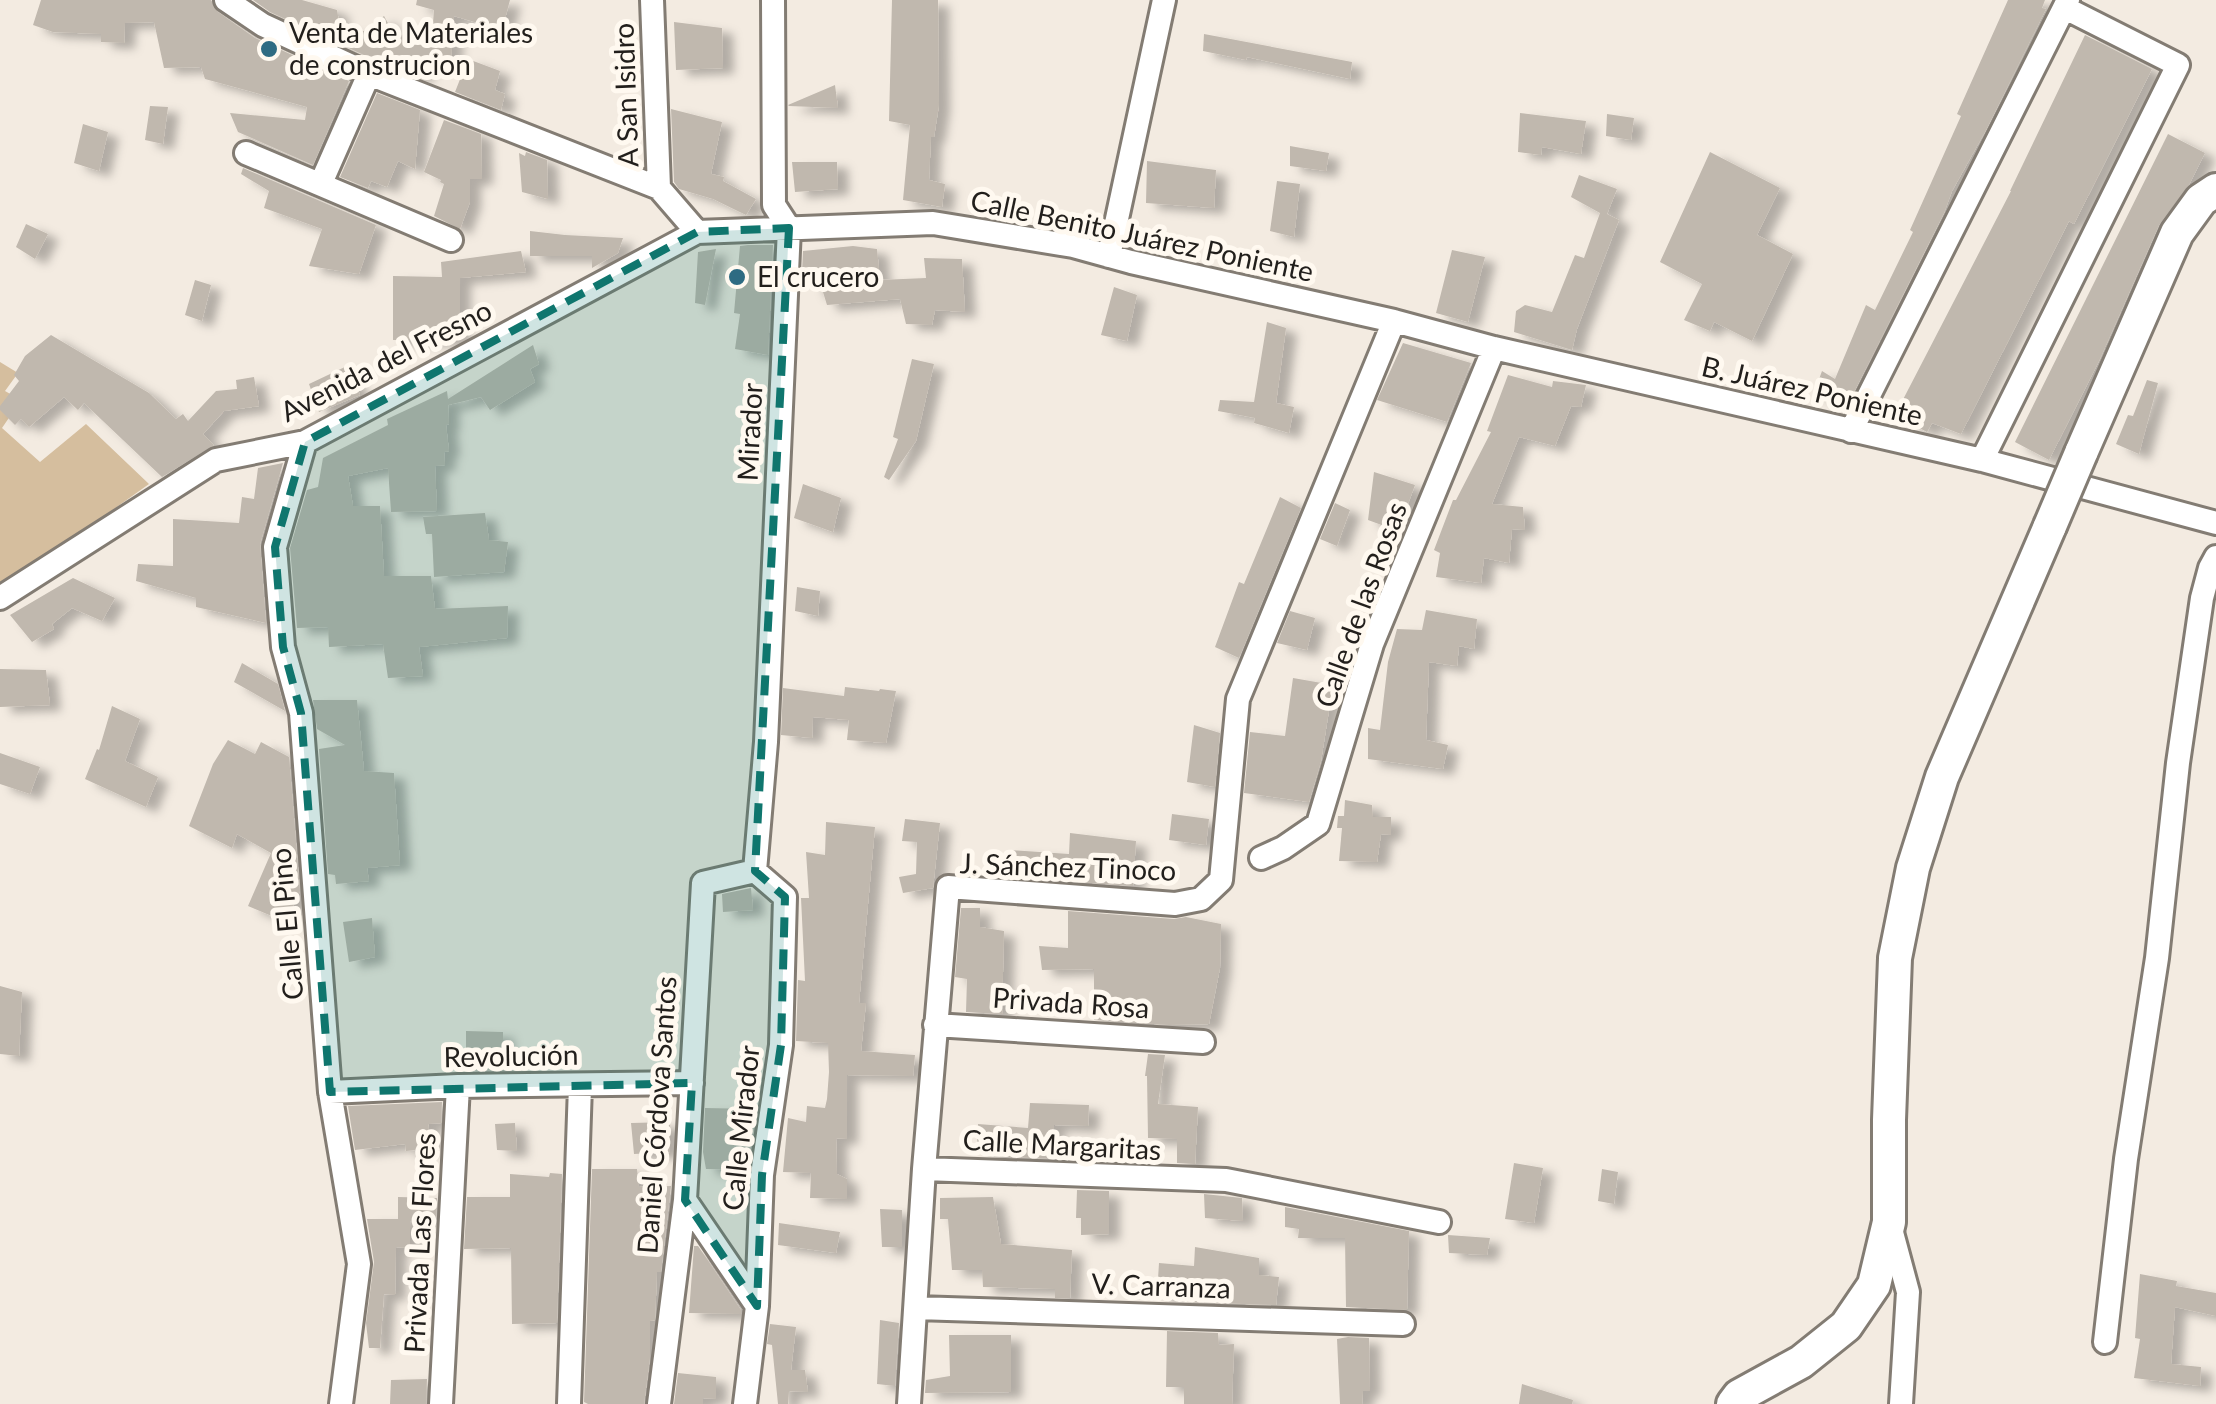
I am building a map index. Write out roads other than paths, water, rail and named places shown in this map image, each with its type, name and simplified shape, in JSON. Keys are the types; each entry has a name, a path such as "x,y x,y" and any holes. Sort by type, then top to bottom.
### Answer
{"main road":[{"path":"1733,1404 1739,1396 1800,1362 1846,1326 1874,1285 1889,1222 1895,958 1913,868 1942,777 2178,233 2200,200 2216,190"}],"street":[{"path":"226,0 264,25 369,74 660,188 697,232"},
{"name":"A San Isidro","path":"652,0 660,188"},
{"name":"Mirador","path":"754,871 766,742 788,228 774,205 773,0"},
{"path":"1110,256 1164,0"},
{"path":"1851,430 2066,4 2178,65 1982,460"},
{"path":"321,183 369,74"},
{"path":"246,153 451,240"},
{"name":"Calle Benito Juárez Poniente","path":"697,232 933,223 1073,246 1394,320"},
{"name":"Avenida del Fresno","path":"0,598 216,460 304,442 697,232"},
{"name":"B. Juárez Poniente","path":"1394,320 1494,348 1982,460 2216,523"},
{"name":"J. Sánchez Tinoco","path":"909,1404 948,887 1175,904 1202,899 1221,880 1238,699 1394,320"},
{"name":"Calle de las Rosas","path":"1260,858 1283,848 1318,824 1372,644 1494,348"},
{"name":"Calle El Pino","path":"304,442 275,547 283,647 300,713 330,1092 359,1264 341,1404"},
{"path":"2105,1342 2126,1158 2158,958 2178,763 2202,598 2216,557"},
{"name":"Daniel Córdova Santos","path":"660,1404 685,1200 703,883 754,871"},
{"name":"Calle Mirador","path":"745,1404 757,1306 762,1175 781,1044 784,897 754,871"},
{"name":"Privada Rosa","path":"935,1025 1203,1042"},
{"name":"Revolución","path":"330,1092 692,1083"},
{"name":"Privada Las Flores","path":"441,1404 458,1086"},
{"path":"568,1404 580,1086"},
{"name":"Calle Margaritas","path":"924,1168 1226,1180 1438,1222"},
{"path":"685,1200 757,1306"},
{"path":"1889,1222 1908,1292 1901,1404"},
{"name":"V. Carranza","path":"916,1308 1403,1324"}],"place":[{"name":"Venta de Materiales de construcion","path":"269,49"},
{"name":"El crucero","path":"737,277"}]}
